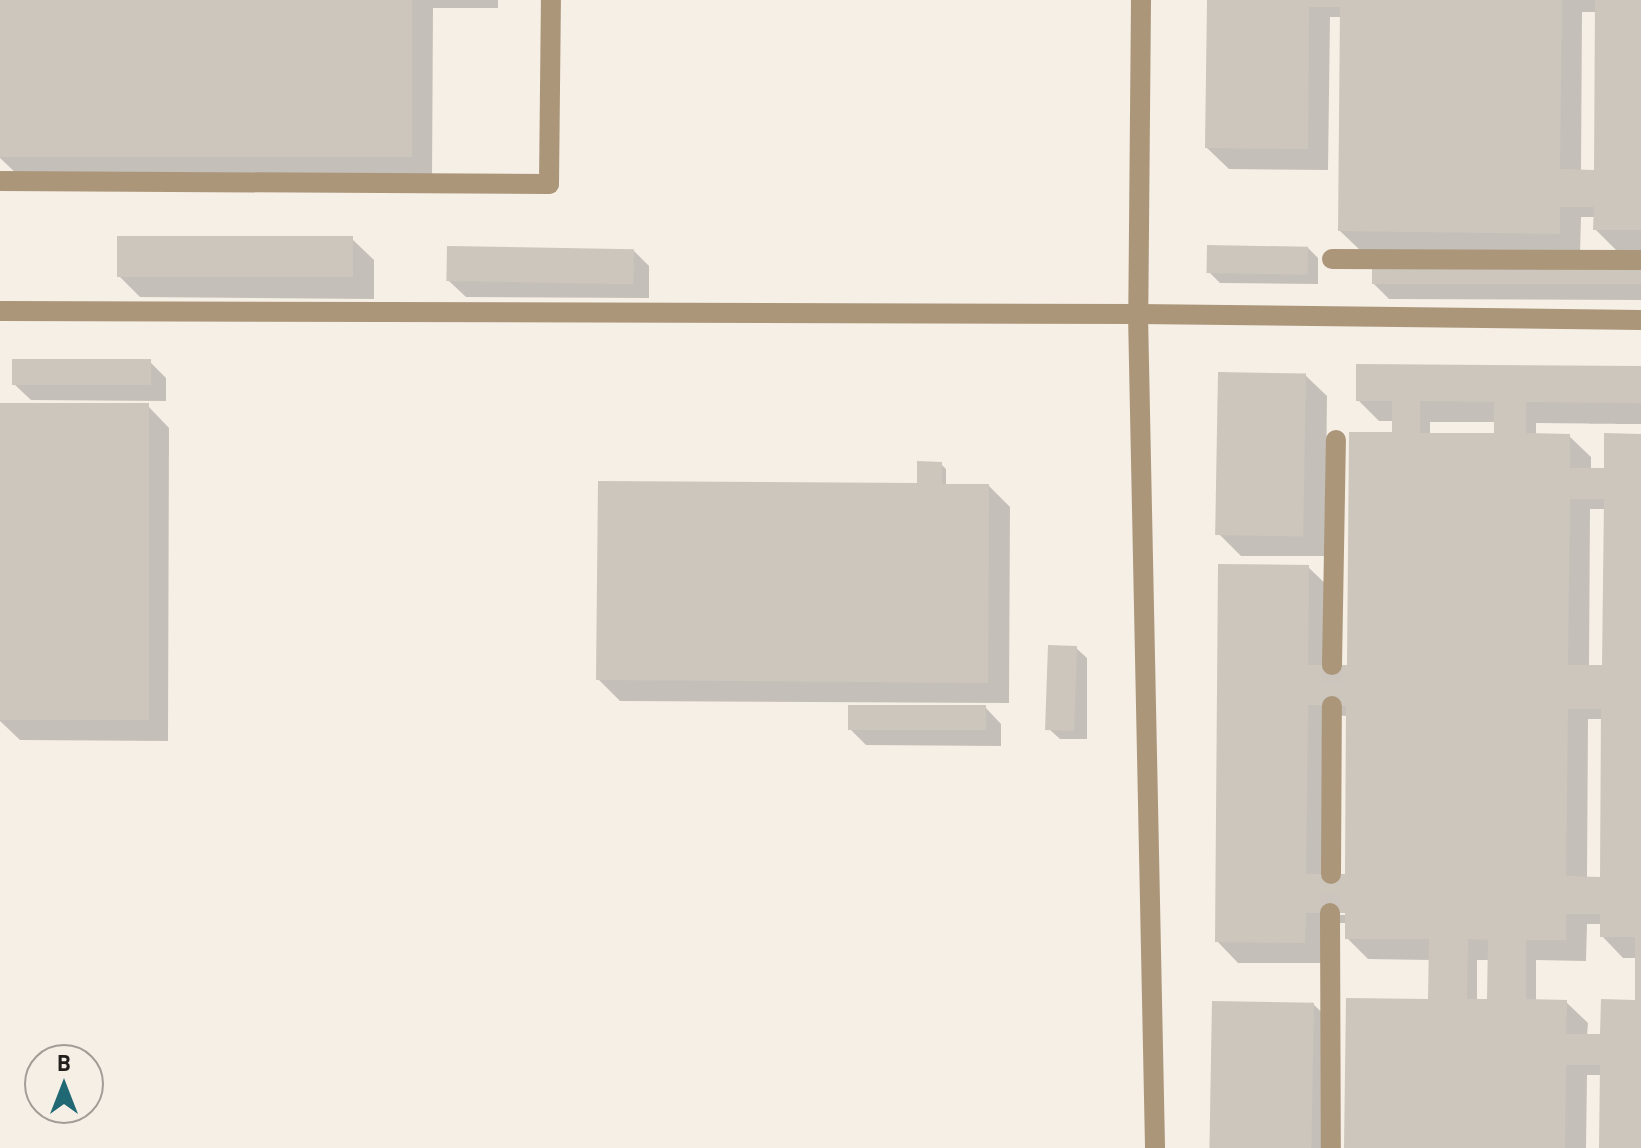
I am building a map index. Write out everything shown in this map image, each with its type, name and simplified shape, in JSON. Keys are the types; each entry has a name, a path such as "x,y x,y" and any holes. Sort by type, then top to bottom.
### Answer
{"lane":[{"path":"0,181 549,184 551,0"},
{"path":"1141,0 1138,314 1155,1148"},
{"path":"1332,259 1641,260"},
{"path":"0,311 1138,314 1641,320"},
{"path":"1332,665 1336,440"},
{"path":"1331,874 1332,706"},
{"path":"1330,913 1331,1148"}],"building":[{"path":"0,0 412,0 412,157 0,157"},
{"path":"1207,0 1562,0 1560,169 1594,170 1595,0 1641,0 1641,230 1593,230 1594,207 1560,207 1560,234 1338,231 1340,7 1309,7 1308,149 1205,148"},
{"path":"117,236 353,236 353,277 117,277"},
{"path":"1207,245 1308,247 1307,275 1207,273"},
{"path":"447,246 634,249 633,284 446,281"},
{"path":"1372,267 1641,267 1641,284 1372,284"},
{"path":"12,359 151,359 151,385 12,385"},
{"path":"1356,364 1641,366 1641,403 1526,402 1526,433 1570,434 1570,468 1604,468 1604,433 1641,434 1641,1148 1599,1148 1600,1065 1566,1065 1565,1148 1344,1148 1346,998 1428,999 1429,939 1345,939 1345,913 1306,913 1305,943 1215,942 1218,564 1309,565 1308,665 1347,665 1349,432 1392,432 1392,401 1356,401","holes":["1420,401 1494,402 1494,433 1420,433","1570,499 1604,499 1602,665 1568,665","1308,705 1346,706 1345,874 1306,874","1568,709 1601,709 1600,877 1566,876","1566,914 1600,914 1600,937 1635,937 1635,1000 1601,999 1600,1034 1566,1034 1567,1000 1526,999 1526,940 1566,940","1468,939 1488,940 1487,999 1467,999"]},
{"path":"1218,372 1306,374 1303,537 1215,535"},
{"path":"0,403 149,403 149,720 0,720"},
{"path":"917,461 942,462 942,484 989,484 988,683 596,680 598,481 917,483"},
{"path":"1048,645 1077,646 1074,731 1045,730"},
{"path":"848,705 986,705 986,730 848,730"},
{"path":"1212,1001 1314,1003 1311,1148 1209,1148"}],"tunnel":[{"path":"1332,665 1332,706"},
{"path":"1330,913 1331,874"}]}
